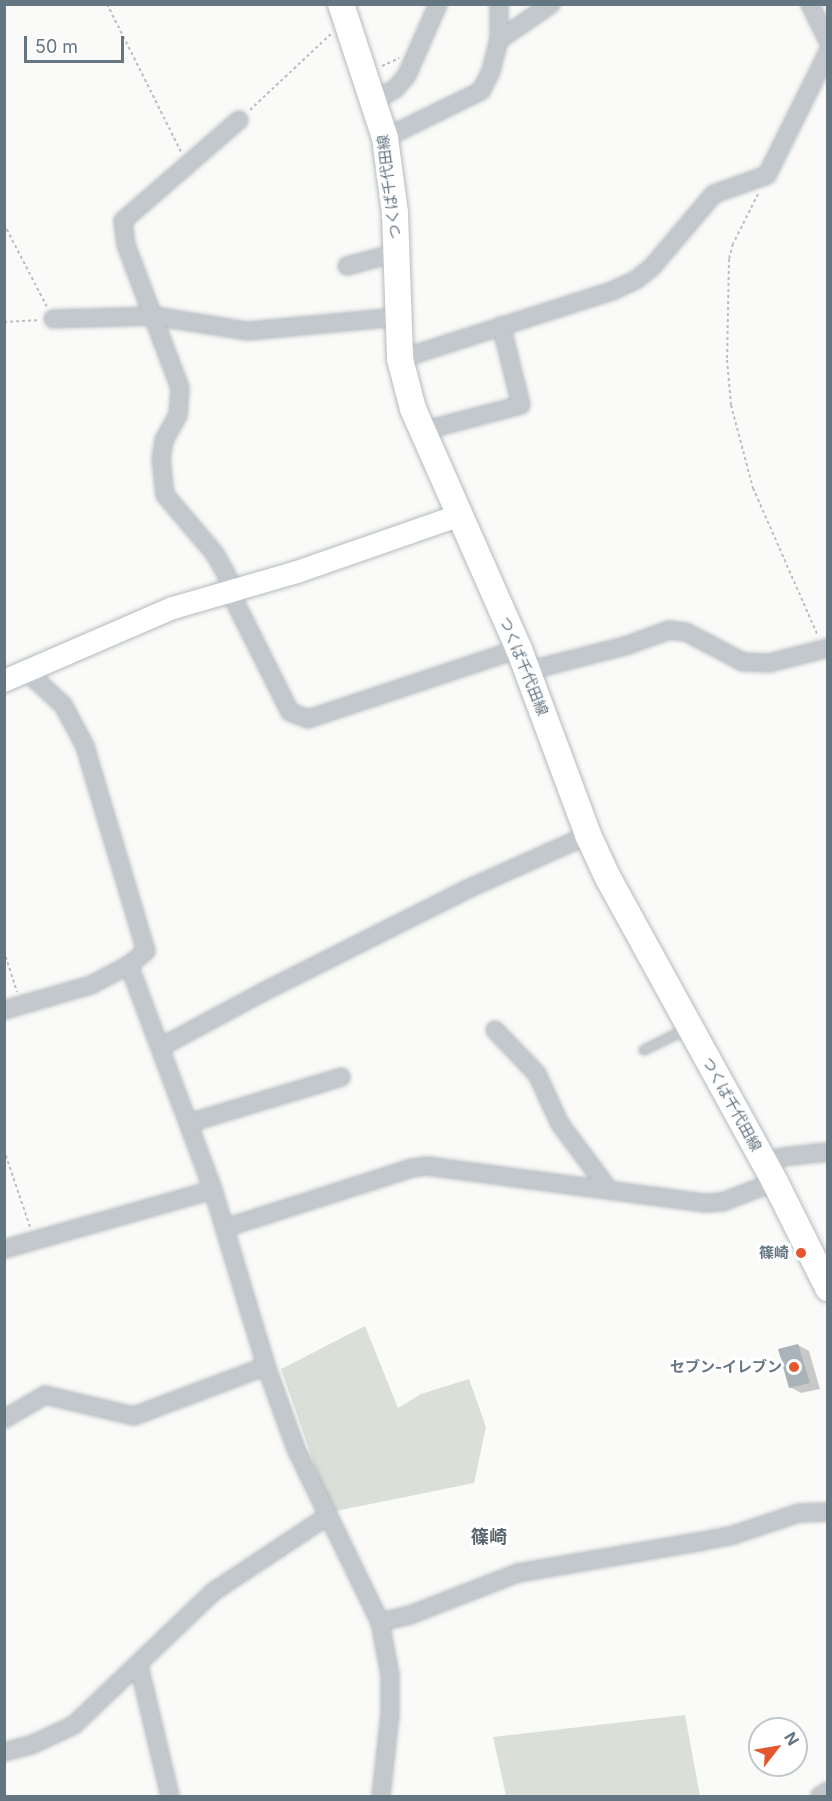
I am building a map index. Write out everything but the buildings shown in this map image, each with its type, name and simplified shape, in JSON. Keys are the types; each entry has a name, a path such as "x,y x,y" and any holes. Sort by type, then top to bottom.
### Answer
{"main road":[{"name":"つくば千代田線","path":"344,12 375,101 385,138 395,213 400,359 405,385 422,430 523,660 588,835 631,923 770,1172 828,1288"}],"street":[{"path":"375,101 395,89 407,75 438,4"},
{"path":"385,138 481,90 490,71 499,40 499,4"},
{"path":"499,40 551,4"},
{"path":"810,4 828,41"},
{"path":"400,359 612,291 636,280 652,267 714,194 767,175 828,52"},
{"path":"239,120 123,220 126,245 180,388 178,415 164,440 161,458 165,495 215,554 233,592 233,598 290,712 308,719 523,660 628,645 669,630 686,633 743,662 768,663 826,650"},
{"path":"347,266 396,253"},
{"path":"53,319 154,316 248,331 398,317"},
{"path":"422,430 521,405 501,325"},
{"path":"4,681 173,608 233,592 460,515"},
{"path":"4,1010 91,985 129,965 146,951 85,746 63,705 26,671"},
{"path":"161,1047 263,992 472,887 588,835"},
{"path":"129,965 213,1190 266,1366 296,1449 326,1517 380,1622 390,1675 390,1714 381,1797"},
{"path":"495,1030 537,1074 560,1124 609,1190"},
{"path":"189,1123 341,1077"},
{"path":"225,1228 420,1167 706,1203 722,1202 770,1172 782,1157 828,1152"},
{"path":"4,1249 213,1190"},
{"path":"4,1419 45,1395 134,1416 266,1366"},
{"path":"380,1622 410,1615 518,1572 703,1541 733,1535 799,1513 828,1512"},
{"path":"4,1752 31,1745 74,1725 139,1666 213,1592 326,1517"},
{"path":"139,1666 170,1797"},
{"path":"820,1797 828,1791"}],"lane":[{"path":"644,1050 689,1028"}],"path":[{"path":"107,4 187,165"},
{"path":"239,120 344,12"},
{"path":"374,69 401,57"},
{"path":"767,175 733,244 729,259 727,360 731,405 753,488 826,650"},
{"path":"4,224 53,319 4,322"},
{"path":"4,951 21,1005"},
{"path":"4,1150 34,1240"}],"shaded area":[{"path":"365,1326 398,1408 421,1394 469,1379 486,1427 474,1483 331,1512 281,1369"},
{"path":"685,1715 700,1796 506,1796 493,1737"}],"place":[{"name":"篠崎","path":"801,1253"},
{"name":"セブン-イレブン","path":"794,1367"}],"district":[{"name":"篠崎","path":"489,1537"}]}
